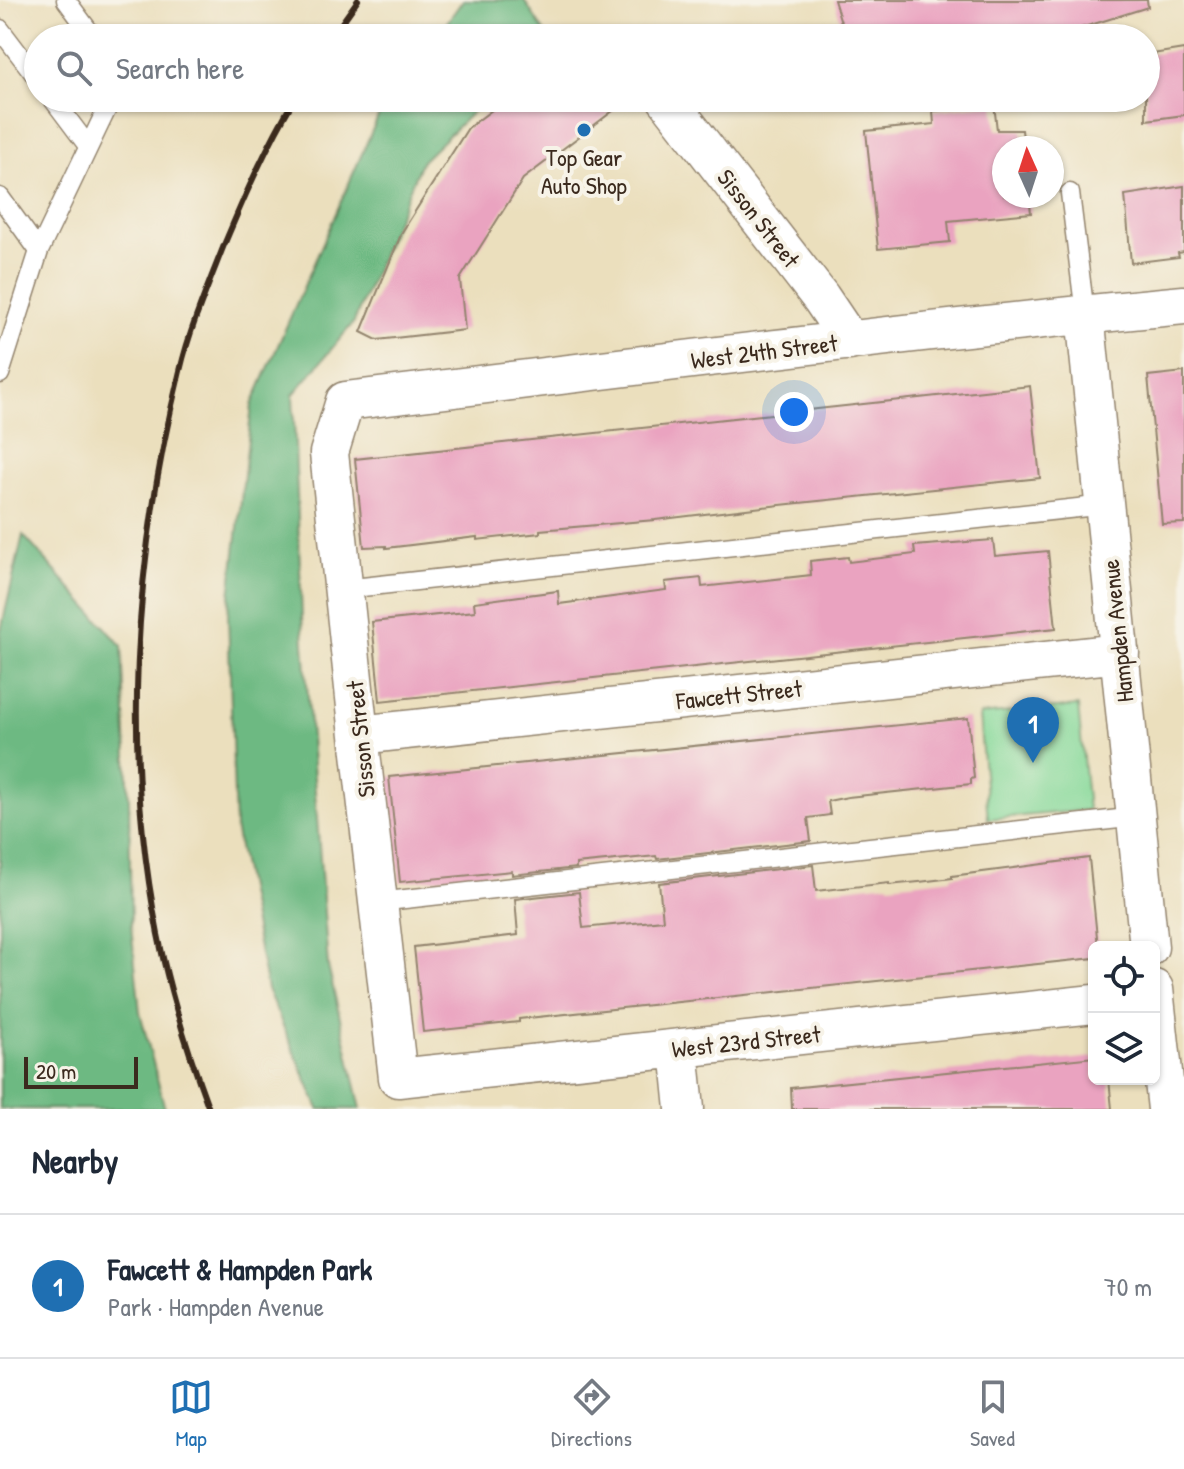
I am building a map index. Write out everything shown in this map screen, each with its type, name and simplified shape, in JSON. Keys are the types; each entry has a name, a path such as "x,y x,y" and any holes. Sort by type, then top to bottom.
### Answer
{"street":[{"name":"Sisson Street","path":"677,112 821,298 850,341"},
{"name":"West 24th Street","path":"345,401 1184,305"},
{"name":"Hampden Avenue","path":"1085,314 1148,941"},
{"name":"Sisson Street","path":"345,401 329,453 398,1078"},
{"name":"Fawcett Street","path":"359,735 1120,653"},
{"path":"1160,996 1184,994"},
{"name":"West 23rd Street","path":"398,1078 1088,1005"},
{"path":"1156,1013 1167,1109"},
{"path":"679,1049 685,1109"}],"lane":[{"path":"66,0 84,24"},
{"path":"0,29 24,61"},
{"path":"62,112 88,146"},
{"path":"0,374 39,251 105,112"},
{"path":"1070,193 1085,314"},
{"path":"0,197 39,251"},
{"path":"344,589 1105,505"},
{"path":"378,902 1137,817"}],"green space":[{"path":"463,0 524,0 539,24 446,24"},
{"path":"382,112 473,112 421,162 354,322 293,395 302,617 328,966 361,1109 319,1109 267,989 235,827 228,614 252,405"},
{"path":"23,535 122,646 131,926 140,1012 165,1109 0,1109 0,634"},
{"path":"1078,706 1088,810 988,819 979,715"}],"building":[{"path":"834,0 1147,0 1148,7 1094,24 842,24"},
{"path":"1184,49 1184,115 1146,120 1146,112 1160,112 1160,53"},
{"path":"489,112 612,112 523,179 460,279 465,330 377,340 361,332 402,232 468,128"},
{"path":"933,112 995,112 997,130 1022,130 1023,136 992,136 992,208 1030,208 1031,213 948,221 950,242 878,249 866,131 934,124"},
{"path":"1184,186 1184,252 1178,253 1179,257 1131,263 1125,195"},
{"path":"1184,372 1184,523 1162,524 1148,376"},
{"path":"1030,386 1040,478 540,530 540,533 477,540 477,537 386,548 364,547 355,459"},
{"path":"993,540 995,556 1048,551 1056,628 380,701 372,622 475,611 474,602 558,591 559,604 666,590 665,582 701,578 702,587 811,575 810,561 848,557 849,562 915,554 914,546"},
{"path":"968,718 974,778 971,784 828,801 830,815 808,818 811,841 657,859 656,856 576,864 576,868 512,875 512,871 400,882 389,777"},
{"path":"1089,858 1097,941 1088,941 1088,959 423,1032 414,947 518,935 515,899 579,892 583,928 663,920 659,883 813,865 816,891"},
{"path":"1088,1058 1088,1085 1110,1085 1112,1109 792,1109 791,1088"}],"railway":[{"path":"341,24 358,0"},
{"path":"209,1109 173,997 149,885 137,738 143,590 151,516 164,443 189,339 240,208 287,112"}],"place":[{"name":"Top Gear Auto Shop","path":"584,130"},
{"name":"Fawcett & Hampden Park","path":"1033,763"}]}
